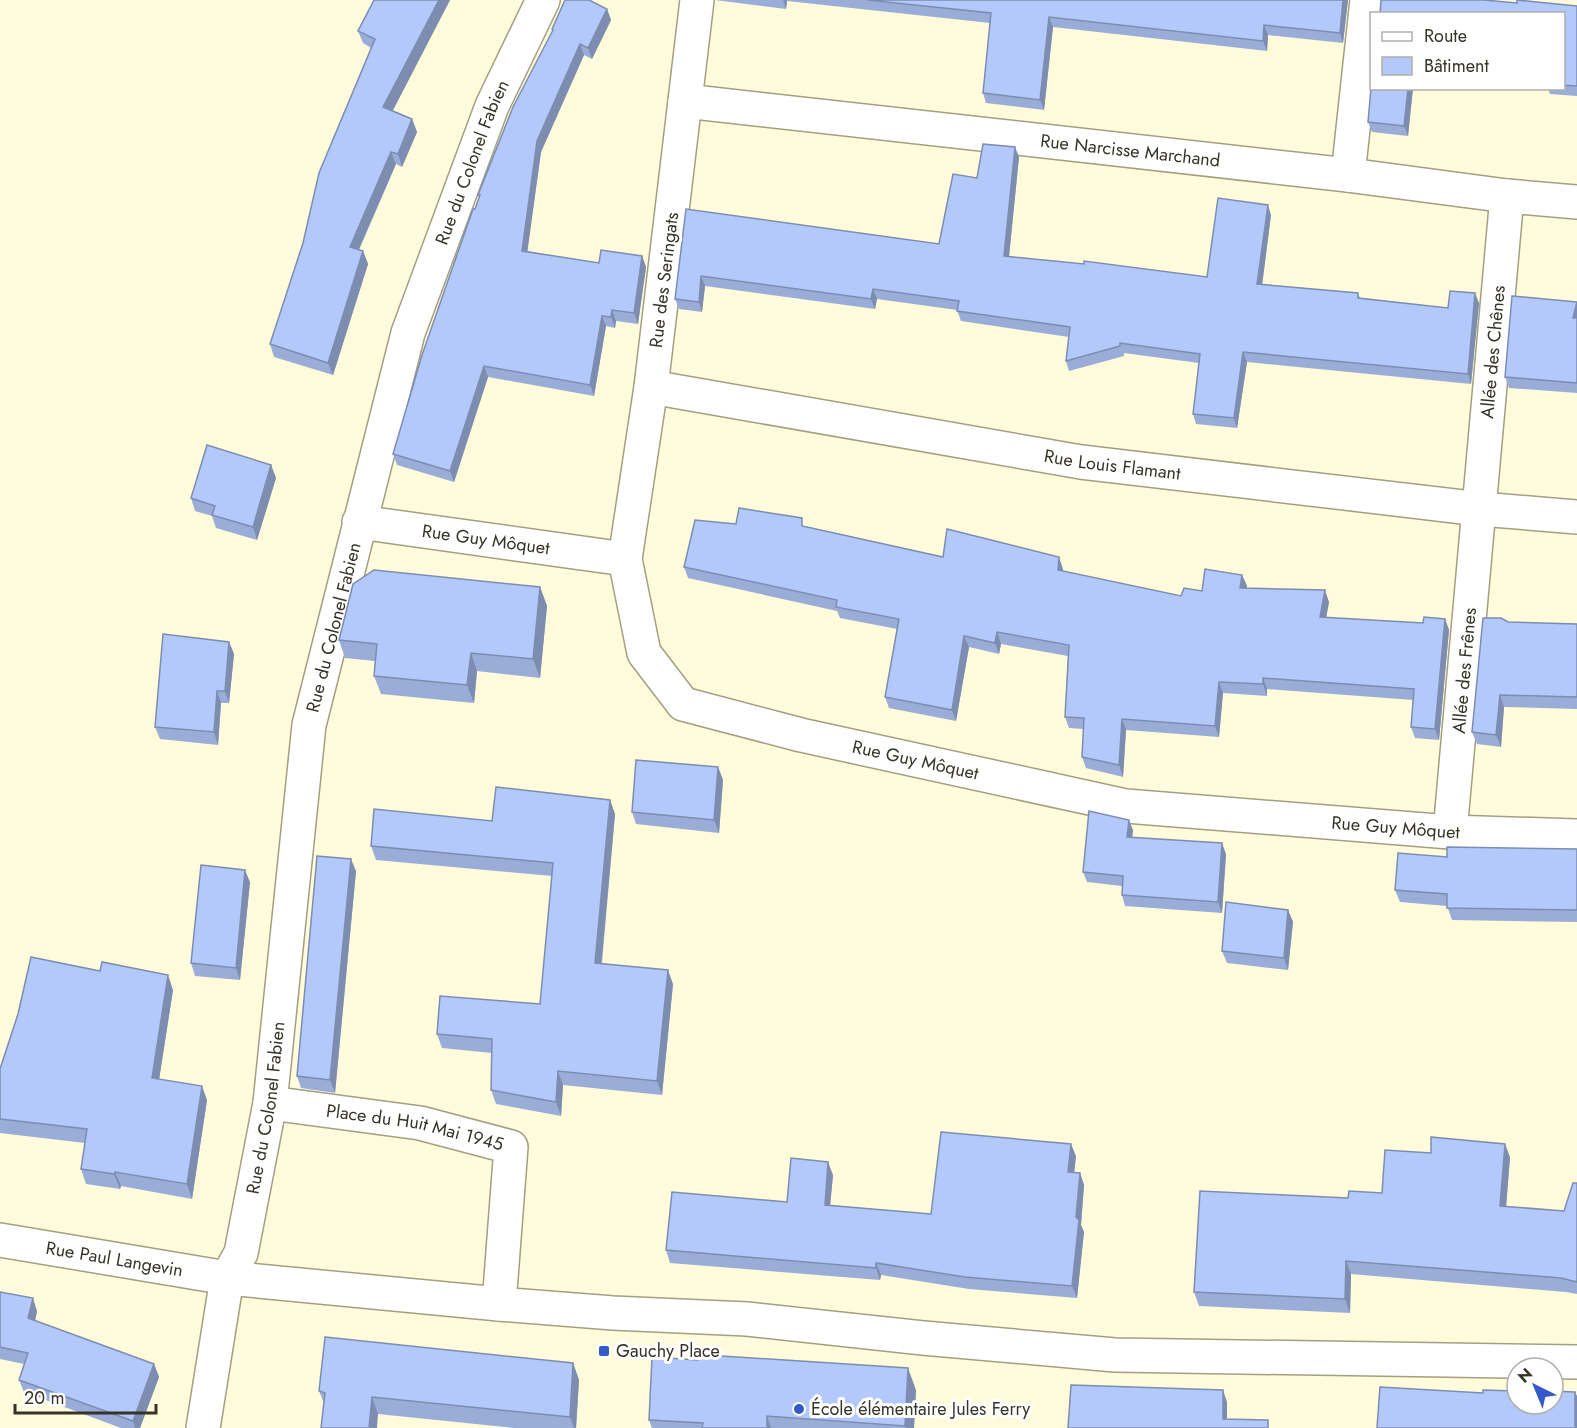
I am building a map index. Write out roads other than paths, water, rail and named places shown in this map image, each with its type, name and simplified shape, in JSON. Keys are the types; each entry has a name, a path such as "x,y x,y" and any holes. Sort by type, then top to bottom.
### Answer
{"street":[{"name":"Rue du Colonel Fabien","path":"203,1428 227,1278 241,1253 270,1103 309,725 408,333 492,106 543,0"},
{"name":"Rue des Seringats","path":"625,559 651,387 697,0"},
{"path":"1348,175 1367,0"},
{"name":"Rue Narcisse Marchand","path":"685,101 1348,175 1507,196 1577,202"},
{"name":"Allée des Chênes","path":"1480,509 1507,196"},
{"name":"Rue Louis Flamant","path":"651,387 1081,462 1480,509 1577,517"},
{"name":"Allée des Frênes","path":"1450,832 1480,509"},
{"name":"Rue Guy Môquet","path":"359,522 625,559 644,652 682,704 801,735 1126,806 1450,832 1577,836"},
{"name":"Place du Huit Mai 1945","path":"270,1103 420,1123 511,1148 499,1304"},
{"name":"Rue Paul Langevin","path":"0,1240 227,1278 613,1313 747,1319 1115,1355 1577,1362"}],"place":[{"name":"Gauchy Place","path":"604,1351"},
{"name":"École élémentaire Jules Ferry","path":"799,1409"}]}
